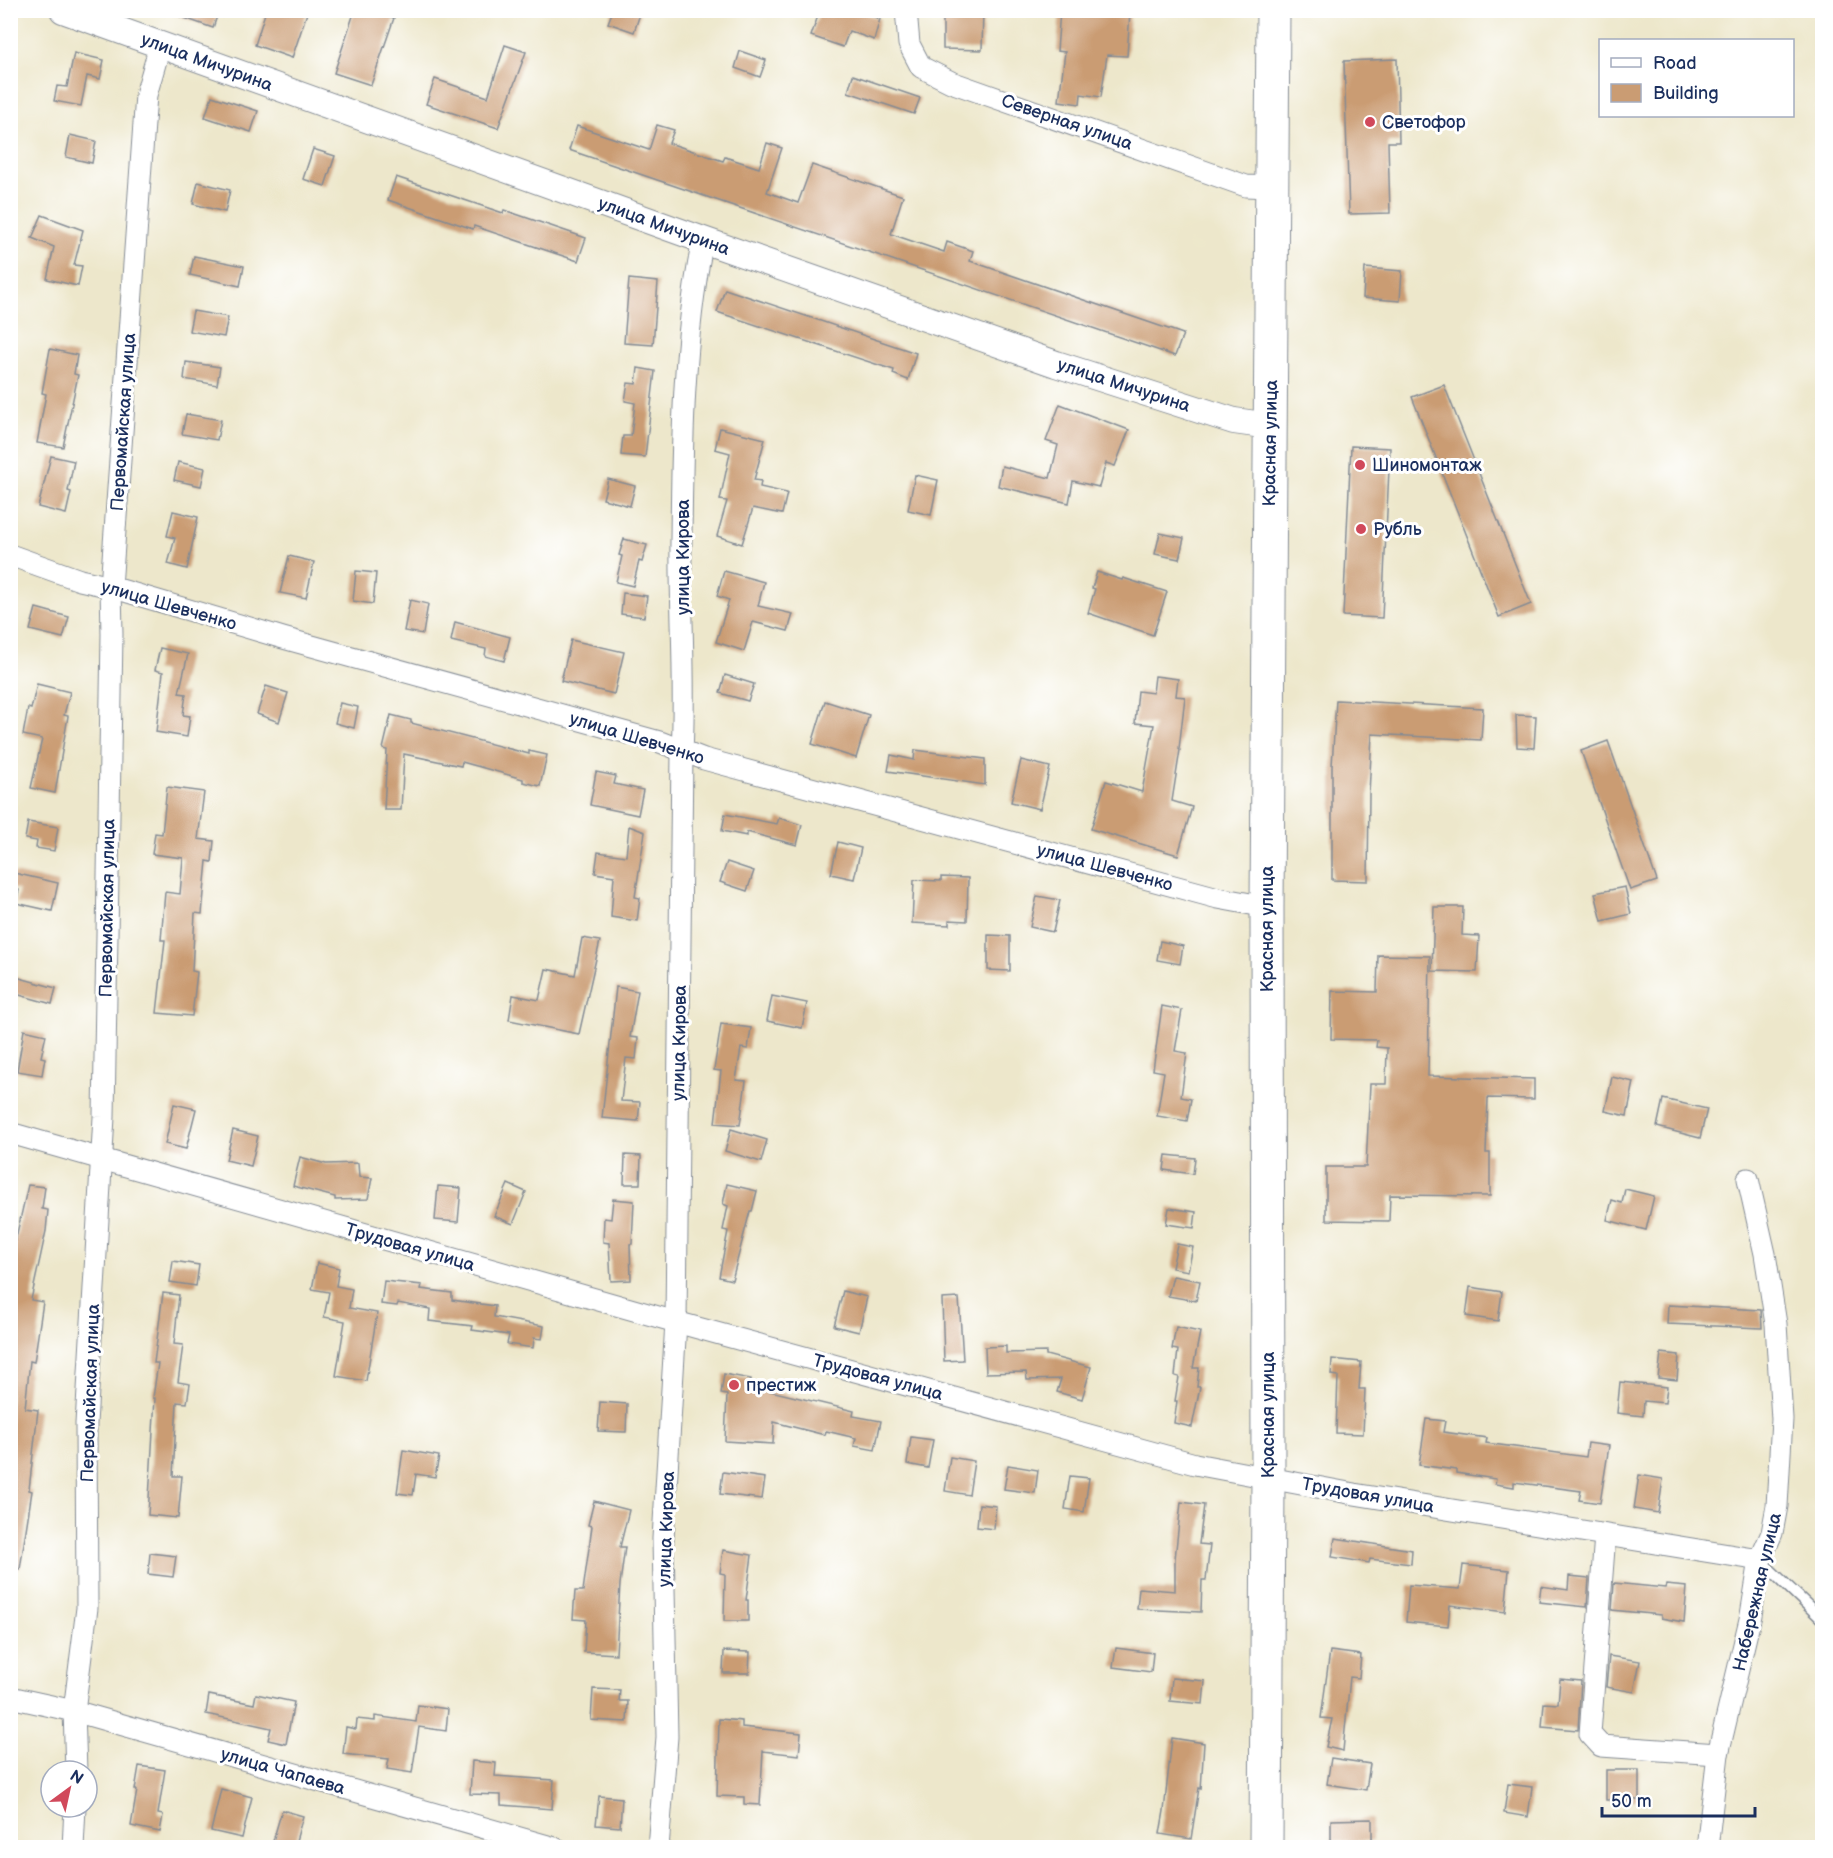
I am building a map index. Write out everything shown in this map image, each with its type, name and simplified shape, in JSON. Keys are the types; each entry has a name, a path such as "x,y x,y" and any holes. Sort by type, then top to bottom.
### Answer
{"main road":[{"name":"Красная улица","path":"1266,1848 1267,907 1273,10"}],"street":[{"name":"Северная улица","path":"906,10 909,44 921,67 951,82 1246,186 1272,187"},
{"name":"улица Мичурина","path":"77,13 160,46 1056,363 1234,421 1270,426"},
{"name":"Первомайская улица","path":"76,1759 74,1711 87,1608 86,1424 104,1117 111,587 146,95 160,46"},
{"name":"улица Кирова","path":"658,1848 667,1737 663,1539 676,1322 682,751 685,707 681,542 686,367 695,278 703,240"},
{"name":"улица Шевченко","path":"10,555 80,580 660,742 704,759 1207,895 1267,907"},
{"name":"Трудовая улица","path":"10,1133 676,1322 1195,1464 1365,1496 1760,1560"},
{"name":"Набережная улица","path":"1707,1848 1718,1754 1751,1615 1760,1560 1772,1533 1777,1506 1782,1419 1776,1324 1765,1254 1748,1179"},
{"path":"1605,1535 1590,1734 1601,1746 1718,1754"},
{"name":"улица Чапаева","path":"10,1697 74,1711 555,1848"},
{"path":"73,1848 74,1819"}],"lane":[{"path":"1760,1560 1822,1619"}],"building":[{"path":"170,10 219,10 213,28 170,13"},
{"path":"266,10 308,10 292,58 255,45"},
{"path":"355,10 372,10 394,18 371,85 334,73"},
{"path":"613,10 631,10 640,14 634,32 608,23"},
{"path":"820,10 855,10 880,19 874,40 849,31 843,47 811,36"},
{"path":"943,10 983,10 982,50 943,49"},
{"path":"1060,10 1130,12 1127,56 1107,55 1101,97 1081,94 1080,104 1059,101 1065,52 1057,51"},
{"path":"505,45 526,52 498,128 426,104 435,79 488,97"},
{"path":"740,51 766,60 760,77 735,68"},
{"path":"74,53 104,60 100,79 87,76 81,106 54,101 57,86 67,87"},
{"path":"1397,59 1399,142 1388,142 1390,213 1349,214 1344,61"},
{"path":"853,75 920,98 914,114 848,92"},
{"path":"212,96 258,111 251,132 205,117"},
{"path":"657,125 674,130 669,143 723,161 725,157 759,168 767,143 782,148 767,192 798,203 812,165 903,196 891,234 944,252 947,242 973,251 970,261 1183,334 1175,356 569,150 577,126 649,150"},
{"path":"70,135 96,141 92,163 66,157"},
{"path":"313,149 335,156 325,186 303,179"},
{"path":"396,177 586,238 578,261 388,200"},
{"path":"198,182 230,190 225,212 193,204"},
{"path":"42,215 83,230 74,265 82,266 78,286 47,279 54,247 32,238"},
{"path":"194,256 244,266 240,286 190,275"},
{"path":"1365,268 1402,271 1400,301 1363,298"},
{"path":"629,279 658,282 653,345 624,343"},
{"path":"725,289 916,353 908,380 893,374 894,370 717,312"},
{"path":"193,311 228,317 224,337 189,331"},
{"path":"50,349 77,355 74,374 78,375 63,447 37,443 46,394 42,393"},
{"path":"186,362 220,367 217,385 184,379"},
{"path":"638,368 655,371 645,457 621,455 623,436 631,436 635,403 625,401 628,383 636,384"},
{"path":"1444,385 1531,604 1499,617 1412,397"},
{"path":"1060,404 1129,430 1115,466 1106,463 1099,487 1073,481 1069,503 998,486 1002,466 1050,478 1058,445 1046,441"},
{"path":"186,414 221,420 217,440 182,434"},
{"path":"720,428 765,439 754,480 761,481 760,487 787,493 782,514 753,508 742,544 717,536 727,501 720,500 730,453 715,449"},
{"path":"1351,446 1390,448 1382,618 1343,616"},
{"path":"51,456 74,461 66,514 38,507"},
{"path":"178,462 205,468 201,486 174,480"},
{"path":"915,475 938,480 931,515 908,510"},
{"path":"608,479 635,486 630,506 603,499"},
{"path":"173,511 198,517 187,569 168,564 175,538 167,536"},
{"path":"1160,533 1184,538 1179,559 1155,554"},
{"path":"624,539 647,545 642,562 639,561 633,586 616,582 622,556 619,555"},
{"path":"289,556 314,562 306,598 280,593"},
{"path":"356,571 376,573 373,604 353,601"},
{"path":"724,571 764,582 758,606 793,614 788,631 753,622 744,651 716,642 729,600 717,596"},
{"path":"1097,572 1167,592 1153,635 1088,613"},
{"path":"623,593 647,596 644,617 621,614"},
{"path":"410,600 428,604 423,634 404,631"},
{"path":"36,608 69,617 63,638 30,630"},
{"path":"455,622 510,637 504,661 485,656 486,649 451,641"},
{"path":"571,640 624,652 614,694 561,681"},
{"path":"160,648 188,654 179,693 186,694 183,715 190,716 187,737 156,732 163,672 155,670"},
{"path":"725,675 754,684 748,701 720,693"},
{"path":"1155,676 1178,679 1176,696 1185,697 1172,801 1192,807 1178,855 1091,829 1106,781 1142,792 1154,725 1135,723 1138,691 1153,693"},
{"path":"37,684 70,692 64,715 68,716 55,793 31,788 42,739 23,735 28,708 31,709"},
{"path":"266,686 288,693 279,722 257,714"},
{"path":"1336,700 1483,708 1481,740 1372,734 1368,881 1332,880 1332,766"},
{"path":"825,701 869,715 856,758 812,744"},
{"path":"340,703 358,707 354,728 335,723"},
{"path":"391,715 411,720 411,723 529,754 529,751 547,755 540,786 462,762 461,766 404,754 401,810 384,810 387,750 383,749"},
{"path":"1516,715 1536,716 1534,748 1517,747"},
{"path":"1608,741 1657,881 1630,890 1581,751"},
{"path":"915,750 985,759 985,785 888,771 891,755 914,760"},
{"path":"1021,760 1050,767 1040,809 1011,802"},
{"path":"596,772 616,776 614,784 643,790 638,815 590,805"},
{"path":"167,787 204,792 198,839 214,841 212,862 207,861 202,914 195,913 192,971 197,972 192,1016 157,1013 165,940 161,940 165,892 180,894 183,858 152,854 155,833 162,834"},
{"path":"725,814 777,824 779,818 802,825 797,845 747,832 747,836 722,831"},
{"path":"28,822 58,827 54,851 36,848 37,841 25,839"},
{"path":"629,826 645,832 635,897 640,898 637,921 611,917 614,876 595,873 598,852 626,856"},
{"path":"838,842 861,848 854,879 831,874"},
{"path":"727,862 754,871 747,891 720,882"},
{"path":"14,873 58,883 52,911 16,903 19,890 11,888"},
{"path":"941,877 968,878 967,921 949,920 949,925 912,923 914,880 941,881"},
{"path":"1625,887 1631,914 1602,921 1595,893"},
{"path":"1037,896 1060,900 1053,932 1030,927"},
{"path":"1434,907 1463,907 1462,935 1479,936 1477,972 1432,971"},
{"path":"988,935 1010,936 1010,971 988,970"},
{"path":"582,938 600,941 579,1034 509,1020 513,995 539,1000 546,969 575,975"},
{"path":"1160,941 1183,946 1180,964 1157,960"},
{"path":"1378,955 1430,956 1428,1076 1534,1079 1534,1099 1488,1098 1486,1153 1490,1153 1490,1196 1390,1195 1389,1221 1326,1220 1326,1167 1366,1167 1370,1084 1386,1084 1387,1048 1376,1047 1377,1040 1331,1039 1332,991 1377,992"},
{"path":"16,977 56,988 52,1004 12,993"},
{"path":"616,987 638,991 630,1037 638,1038 636,1059 626,1058 621,1101 640,1102 638,1121 602,1118"},
{"path":"772,996 807,1003 802,1028 767,1021"},
{"path":"1162,1006 1182,1010 1175,1051 1187,1053 1181,1097 1191,1099 1187,1121 1157,1116 1164,1072 1153,1070"},
{"path":"721,1024 751,1028 748,1049 741,1048 736,1080 746,1081 740,1125 715,1123 721,1071 714,1070"},
{"path":"24,1030 46,1035 41,1057 45,1058 42,1075 17,1071"},
{"path":"1612,1077 1634,1082 1627,1116 1605,1111"},
{"path":"1663,1099 1707,1109 1700,1138 1657,1127"},
{"path":"174,1104 196,1109 186,1149 165,1144"},
{"path":"731,1129 767,1140 761,1162 725,1151"},
{"path":"233,1130 258,1136 251,1166 226,1160"},
{"path":"625,1155 641,1156 640,1184 624,1184"},
{"path":"1166,1155 1195,1158 1193,1174 1164,1170"},
{"path":"300,1157 326,1164 358,1163 359,1177 372,1178 368,1199 335,1200 335,1197 293,1186"},
{"path":"508,1184 526,1192 513,1224 494,1216"},
{"path":"727,1184 757,1191 732,1280 719,1277 728,1231 723,1230 728,1206 723,1204"},
{"path":"28,1185 45,1187 42,1209 48,1210 46,1231 31,1300 43,1302 34,1362 30,1361 25,1408 38,1410 29,1490 32,1491 20,1569 10,1568 10,1312 17,1278 10,1276 10,1264"},
{"path":"438,1186 461,1188 458,1222 435,1220"},
{"path":"1625,1189 1654,1196 1646,1230 1607,1220 1612,1200 1622,1203"},
{"path":"613,1199 634,1201 632,1244 630,1244 631,1280 611,1281 609,1243 603,1242 604,1218 611,1219"},
{"path":"1169,1208 1196,1212 1194,1228 1166,1224"},
{"path":"1177,1244 1193,1247 1188,1271 1172,1268"},
{"path":"173,1261 199,1265 196,1286 170,1282"},
{"path":"317,1263 339,1268 336,1286 352,1289 349,1308 377,1313 366,1381 336,1376 345,1321 324,1317 329,1292 312,1289"},
{"path":"1173,1276 1200,1281 1196,1301 1168,1296"},
{"path":"384,1281 422,1285 421,1289 452,1293 452,1300 495,1306 494,1317 544,1326 542,1339 534,1338 533,1348 507,1344 509,1335 472,1330 473,1326 429,1321 430,1309 398,1303 397,1306 381,1304"},
{"path":"1470,1287 1502,1292 1498,1321 1466,1316"},
{"path":"843,1291 867,1297 859,1332 834,1326"},
{"path":"163,1293 179,1295 174,1344 183,1345 178,1382 190,1384 187,1403 177,1402 173,1476 182,1476 178,1518 148,1515 155,1398 153,1398 158,1363 154,1363"},
{"path":"959,1298 963,1360 944,1361 942,1299"},
{"path":"1668,1305 1761,1310 1762,1328 1667,1324"},
{"path":"1176,1327 1200,1332 1193,1368 1199,1368 1197,1387 1200,1387 1192,1427 1174,1423 1179,1377 1175,1376 1178,1350 1172,1349"},
{"path":"1006,1346 1006,1353 1046,1352 1046,1355 1091,1367 1082,1399 1057,1392 1061,1379 1027,1380 1026,1372 986,1373 985,1347"},
{"path":"1661,1353 1679,1355 1677,1380 1658,1378"},
{"path":"1332,1359 1361,1362 1359,1389 1365,1389 1363,1434 1336,1433 1338,1376 1331,1375"},
{"path":"724,1374 751,1379 750,1386 854,1411 853,1416 881,1421 875,1450 854,1446 856,1438 826,1431 825,1435 774,1422 773,1444 725,1441 727,1395 721,1394"},
{"path":"1620,1382 1667,1387 1665,1403 1644,1401 1643,1416 1617,1413"},
{"path":"600,1402 627,1404 626,1432 598,1431"},
{"path":"1426,1419 1445,1421 1443,1432 1487,1438 1486,1443 1586,1457 1588,1443 1609,1446 1600,1503 1579,1500 1581,1491 1514,1482 1514,1487 1495,1484 1496,1479 1419,1465"},
{"path":"911,1437 933,1440 928,1468 907,1464"},
{"path":"403,1450 439,1456 435,1477 416,1474 413,1495 397,1493"},
{"path":"950,1457 974,1461 969,1495 945,1491"},
{"path":"1008,1465 1038,1470 1035,1493 1004,1489"},
{"path":"723,1472 765,1478 762,1499 720,1494"},
{"path":"1639,1475 1663,1479 1658,1513 1634,1509"},
{"path":"1070,1476 1089,1478 1084,1512 1065,1509"},
{"path":"594,1501 629,1510 620,1547 625,1547 620,1584 616,1654 584,1652 586,1620 573,1619 575,1591 583,1591 592,1526 588,1525"},
{"path":"1181,1502 1204,1505 1199,1544 1210,1545 1206,1580 1202,1580 1201,1612 1137,1609 1139,1588 1175,1591 1175,1559"},
{"path":"979,1504 996,1506 994,1529 977,1527"},
{"path":"1335,1538 1412,1550 1411,1564 1370,1559 1369,1563 1332,1557"},
{"path":"723,1550 752,1555 746,1600 748,1600 748,1621 724,1621 725,1574 720,1573"},
{"path":"150,1553 176,1556 173,1577 148,1574"},
{"path":"1463,1565 1509,1570 1505,1612 1450,1605 1448,1626 1406,1622 1409,1585 1460,1589"},
{"path":"1569,1576 1589,1578 1587,1607 1539,1602 1541,1586 1568,1590"},
{"path":"1614,1583 1665,1588 1666,1585 1687,1587 1684,1622 1661,1618 1661,1615 1612,1610"},
{"path":"1116,1648 1153,1653 1151,1672 1113,1667"},
{"path":"724,1651 750,1652 749,1673 723,1673"},
{"path":"1330,1651 1361,1655 1359,1678 1350,1677 1343,1751 1326,1747 1332,1719 1321,1718"},
{"path":"1609,1656 1640,1661 1634,1692 1606,1687"},
{"path":"1172,1678 1205,1681 1203,1704 1170,1701"},
{"path":"1560,1679 1581,1681 1578,1730 1542,1727 1544,1703 1558,1704"},
{"path":"593,1689 620,1690 619,1701 628,1701 627,1722 591,1720"},
{"path":"256,1694 294,1702 286,1744 268,1740 271,1728 206,1714 209,1695 254,1704"},
{"path":"418,1705 448,1709 446,1731 419,1727 412,1773 387,1769 389,1759 343,1754 346,1727 356,1729 357,1719 375,1721 375,1716 416,1722"},
{"path":"719,1719 742,1721 742,1727 801,1733 799,1755 763,1751 760,1805 744,1804 744,1797 717,1796"},
{"path":"1172,1738 1204,1743 1201,1789 1199,1788 1191,1839 1160,1834"},
{"path":"1331,1758 1370,1764 1366,1790 1327,1784"},
{"path":"472,1761 496,1763 495,1776 554,1780 552,1809 501,1805 501,1795 470,1794"},
{"path":"139,1766 165,1770 158,1814 163,1815 160,1832 131,1826"},
{"path":"1606,1770 1639,1770 1639,1800 1606,1800"},
{"path":"1508,1784 1532,1787 1528,1817 1504,1813"},
{"path":"221,1789 252,1797 242,1838 211,1831"},
{"path":"599,1796 622,1798 620,1827 596,1825"},
{"path":"282,1810 303,1816 294,1848 271,1848"},
{"path":"1372,1819 1372,1841 1331,1841 1331,1820"}],"place":[{"name":"Светофор","path":"1370,122"},
{"name":"Шиномонтаж","path":"1360,465"},
{"name":"Рубль","path":"1361,529"},
{"name":"престиж","path":"734,1385"}]}
